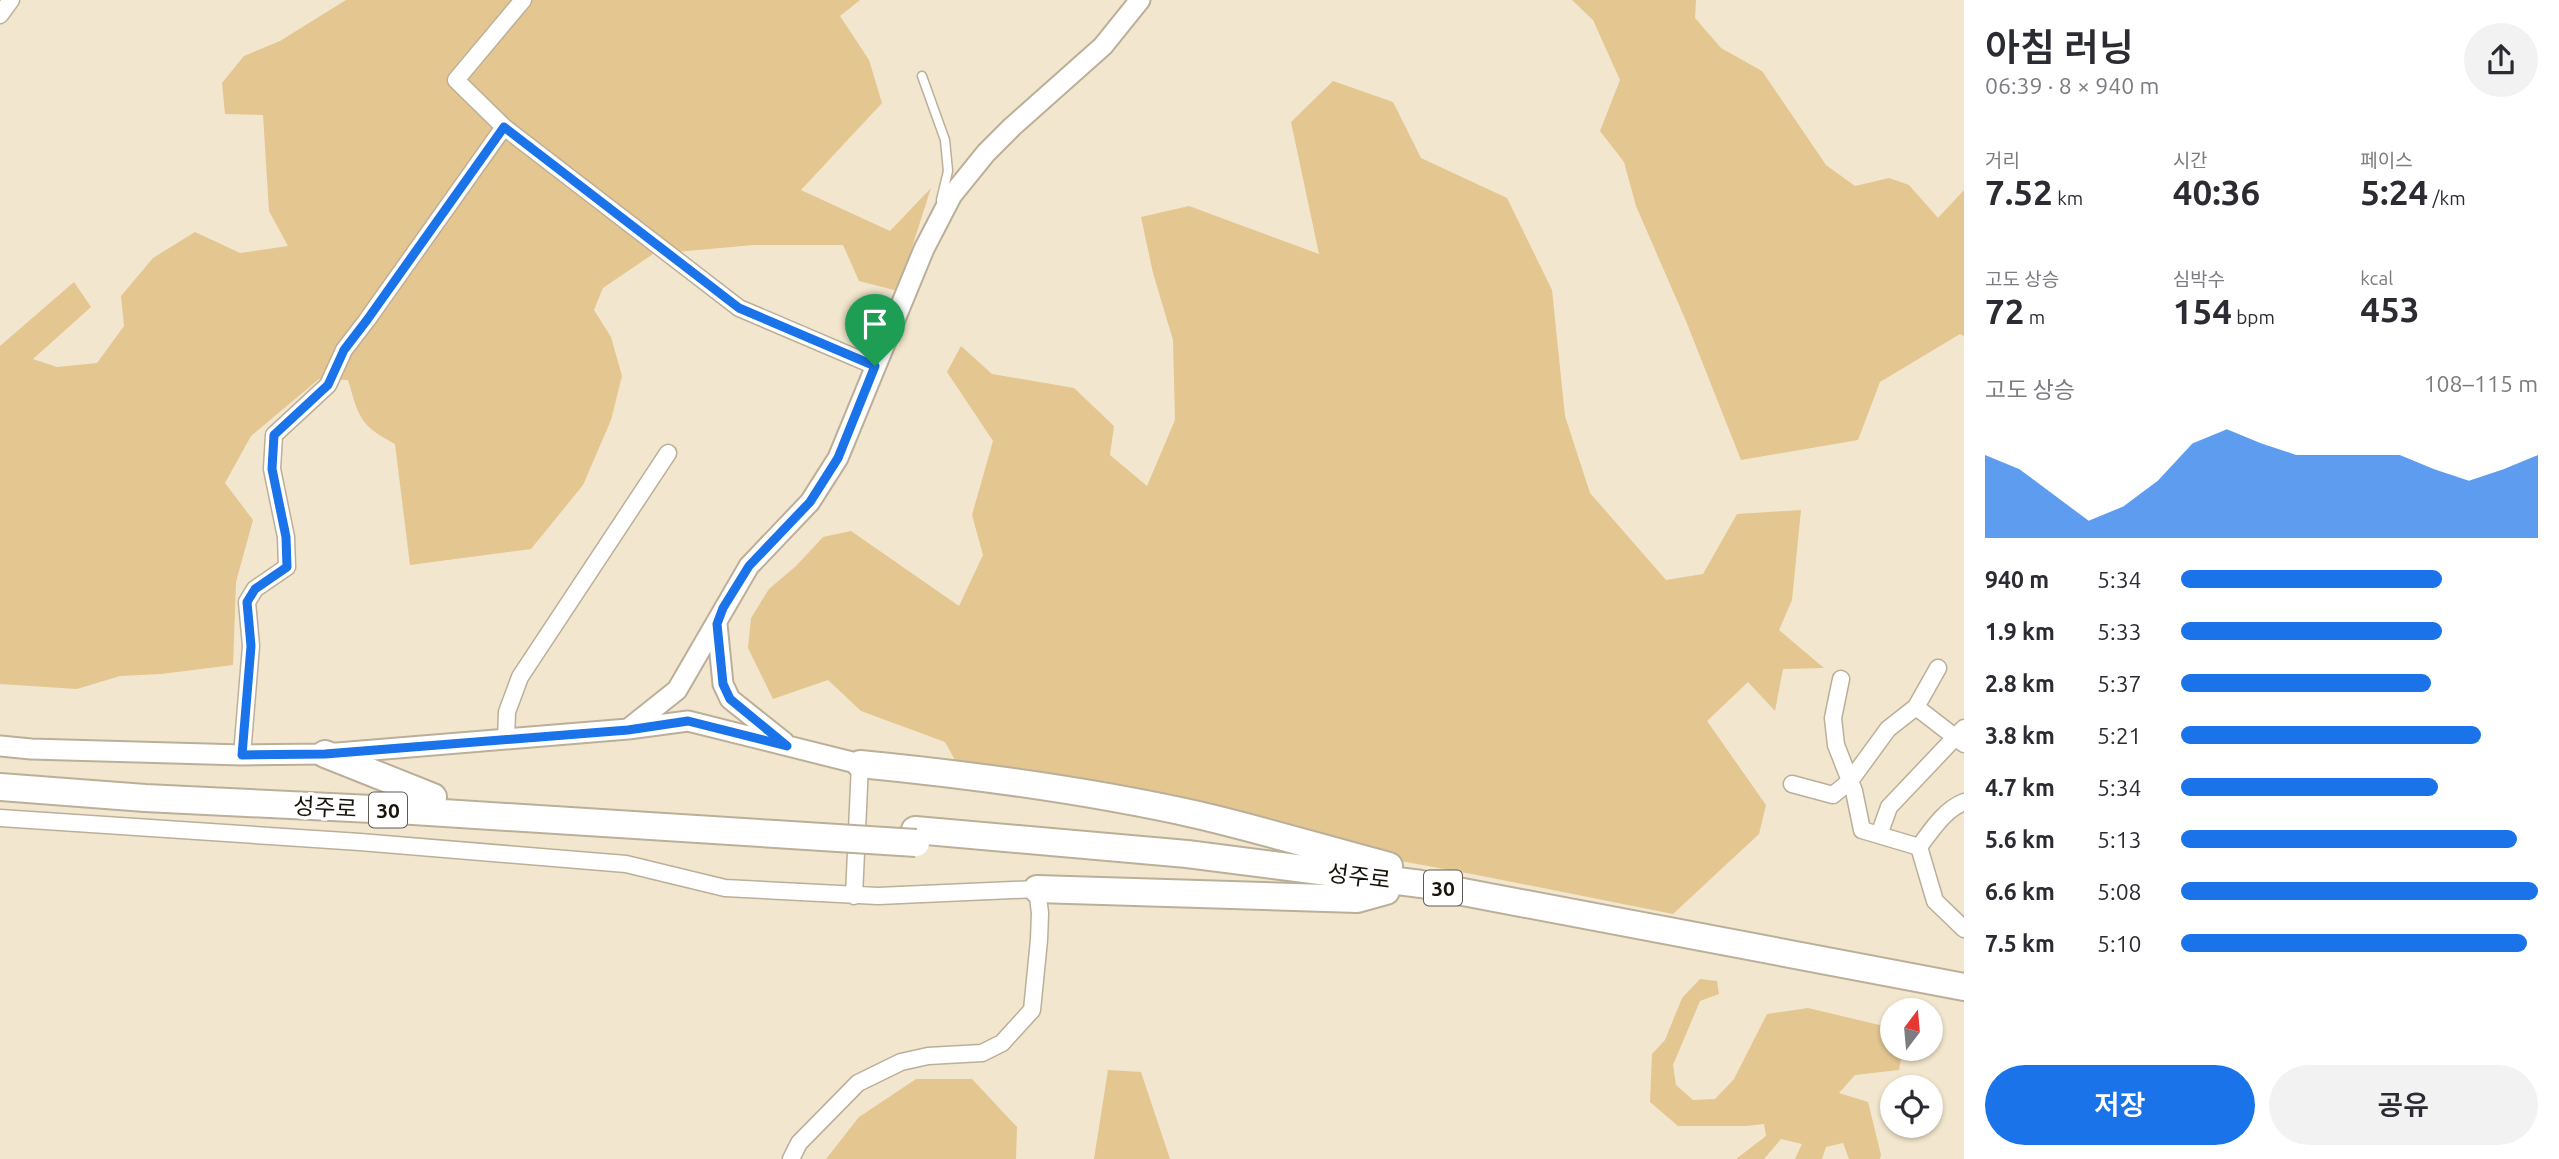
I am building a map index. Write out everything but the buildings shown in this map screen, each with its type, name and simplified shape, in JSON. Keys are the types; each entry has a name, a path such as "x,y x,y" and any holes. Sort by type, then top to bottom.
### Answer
{"highway":[{"path":"325,754 433,797"},
{"path":"860,764 1055,788 1198,816 1395,868 1421,884"},
{"name":"성주로","path":"0,775 433,797 775,828"},
{"name":"성주로","path":"0,787 145,798 775,828"},
{"name":"30","path":"775,828 915,837"},
{"name":"성주로","path":"915,837 1187,854 1421,884 1964,987"},
{"name":"성주로","path":"915,837 1240,871 1386,891 1549,920 1688,952 1964,1003"},
{"path":"1037,889 1357,899 1386,891"}],"street":[{"path":"0,15 11,0"},
{"path":"523,0 456,80 504,127 739,308 875,366"},
{"path":"628,730 677,690 749,566 810,502 838,458 935,223 952,195 986,153 1103,46 1140,0"},
{"path":"242,755 251,646 247,602 255,589 287,567 286,537 272,469 274,435 328,385 344,350 504,127"},
{"path":"506,739 507,712 520,677 668,453"},
{"path":"717,624 723,684 730,699 787,746"},
{"path":"1792,784 1833,795 1850,781 1888,729 1916,707 1938,668"},
{"path":"1841,679 1833,718 1836,745 1850,781 1862,830 1919,847"},
{"path":"1879,835 1889,807 1961,736 1916,707"},
{"path":"0,746 31,750 242,755 325,754 628,730 688,721 860,764 854,896"},
{"path":"1919,847 1939,821 1964,802"},
{"path":"0,818 360,842 626,864 725,888 854,896 1037,889 1039,940 1032,1010 1002,1043 982,1053 928,1056 901,1062 858,1083 799,1143 791,1159"},
{"path":"1919,847 1935,901 1964,929"},
{"path":"1923,979 1964,972"}],"lane":[{"path":"922,76 945,141 948,171 935,223"}],"shaded area":[{"path":"346,0 860,0 840,16 869,60 882,103 801,190 890,231 931,188 898,291 859,281 843,245 754,245 653,254 603,288 594,310 611,337 622,376 611,420 583,485 531,549 410,565 395,444 374,431 362,419 348,380 319,379 251,436 225,483 253,520 236,582 233,665 120,676 77,689 0,684 0,346 74,282 91,307 33,359 57,367 97,363 124,326 121,296 153,258 195,232 240,253 288,246 269,211 263,115 225,114 222,83 244,56 280,41"},
{"path":"1572,0 1696,0 1695,18 1721,48 1762,71 1826,165 1855,186 1889,178 1909,185 1938,218 1964,190 1964,336 1960,334 1880,382 1858,440 1741,460 1686,321 1636,206 1624,162 1600,131 1620,80 1593,20"},
{"path":"1333,81 1393,102 1421,158 1507,198 1552,290 1565,416 1590,493 1666,580 1703,574 1737,514 1801,510 1792,600 1779,630 1824,668 1783,669 1775,711 1748,682 1707,721 1766,805 1759,834 1673,914 1149,812 1004,795 961,771 945,742 861,711 828,680 773,699 748,648 751,618 769,589 796,566 823,537 851,531 959,606 983,555 972,515 993,441 947,372 961,346 992,374 1074,388 1114,426 1110,455 1147,486 1175,420 1173,340 1153,273 1141,217 1189,206 1319,254 1291,122"},
{"path":"1700,979 1717,981 1719,994 1700,1001 1673,1065 1676,1085 1693,1100 1715,1099 1734,1079 1767,1014 1808,1008 1880,1025 1880,1061 1901,1061 1899,1070 1855,1075 1839,1093 1868,1102 1880,1159 1849,1159 1843,1143 1826,1147 1822,1159 1795,1159 1802,1144 1781,1139 1764,1159 1736,1159 1766,1136 1764,1124 1678,1126 1650,1102 1652,1054 1665,1040 1682,998"},
{"path":"1108,1070 1141,1072 1170,1159 1094,1159"},
{"path":"916,1079 972,1079 1017,1127 1016,1159 826,1159 859,1117"}],"route":[{"path":"504,127 739,308 875,366 838,458 810,502 749,566 723,608 717,624 723,684 730,699 787,746 688,721 628,730 325,754 242,755 251,646 247,602 255,589 287,567 286,537 272,469 274,435 328,385 344,350 504,127"}]}
